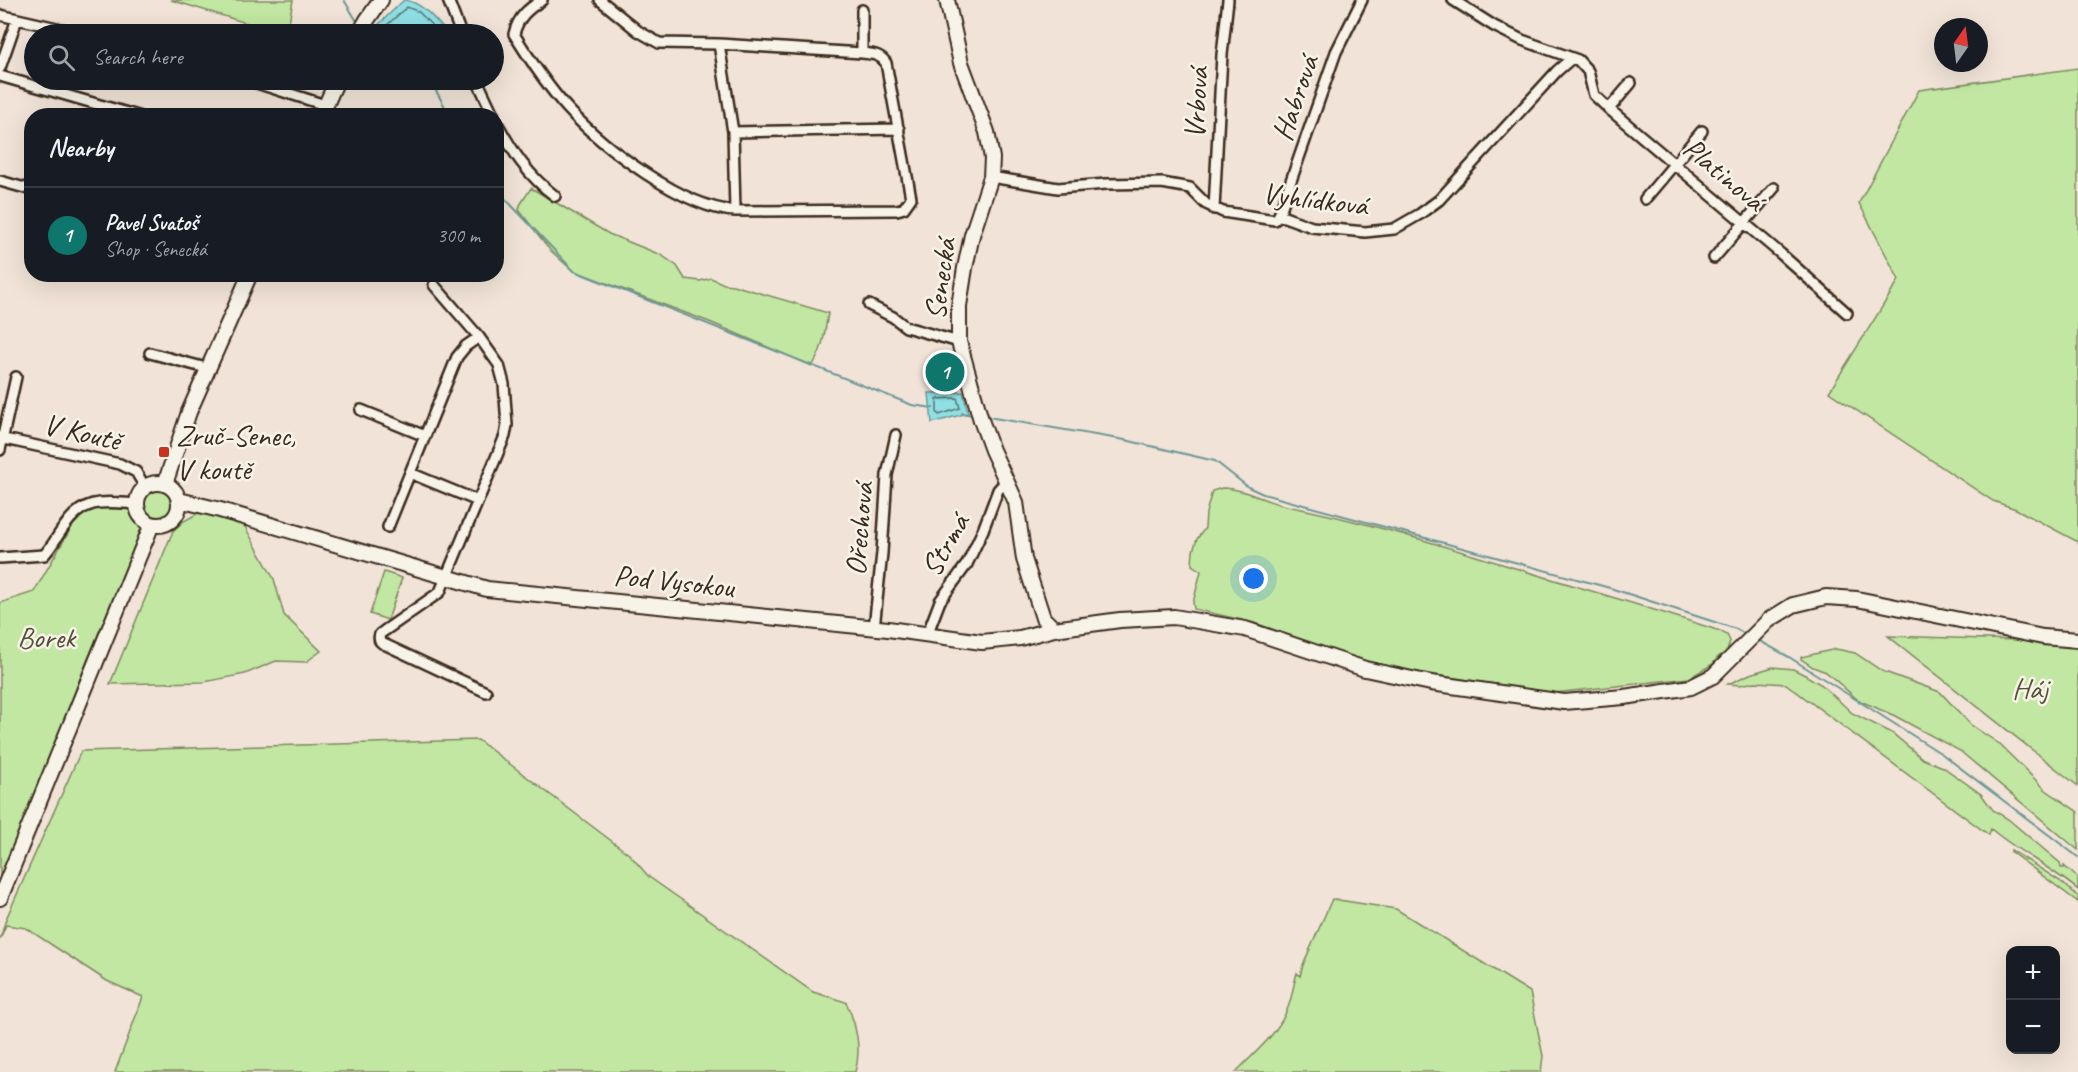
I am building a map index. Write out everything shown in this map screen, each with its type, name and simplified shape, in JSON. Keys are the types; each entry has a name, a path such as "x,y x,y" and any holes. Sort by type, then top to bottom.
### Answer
{"street":[{"path":"365,24 381,0"},
{"path":"448,0 457,24"},
{"path":"542,0 528,9 517,21 514,34 533,65 568,109 606,143 651,176 694,200 723,210 735,211 897,210 904,208 911,198 886,63 877,55 719,44 659,43 638,31 600,0"},
{"name":"Senecká","path":"947,0 961,63 987,132 992,158 991,177 972,236 958,306 959,342 981,420 1016,502 1024,559 1043,618 1054,629"},
{"name":"Vrbová","path":"1214,209 1222,55 1228,0"},
{"name":"Habrová","path":"1279,215 1336,52 1362,0"},
{"path":"1453,0 1494,26 1522,40 1572,58"},
{"path":"862,10 862,53"},
{"path":"0,15 39,24"},
{"path":"0,68 17,19"},
{"path":"719,44 733,132 735,211"},
{"name":"Vyhlídková","path":"991,177 1058,188 1162,183 1190,188 1214,209 1223,212 1275,220 1279,215 1312,227 1365,232 1394,229 1439,200 1572,58"},
{"name":"Platinová","path":"1572,58 1583,64 1588,71 1594,95 1609,109 1847,314"},
{"path":"0,76 24,83"},
{"path":"1609,109 1631,83"},
{"path":"48,90 110,108"},
{"path":"272,90 318,108"},
{"path":"324,108 332,90"},
{"path":"482,90 490,108"},
{"path":"733,132 898,129"},
{"path":"1645,199 1702,130"},
{"path":"504,136 528,173 555,196"},
{"path":"0,181 24,188"},
{"path":"1714,258 1774,188"},
{"path":"165,484 189,412 247,282"},
{"path":"434,285 479,337 499,365 504,384 506,436 440,592 380,634 379,641 486,692"},
{"path":"869,305 920,333 959,342"},
{"path":"388,527 457,357 466,346 479,337"},
{"path":"150,353 210,369"},
{"path":"0,450 15,377"},
{"path":"361,410 425,436"},
{"name":"Ořechová","path":"874,628 882,553 886,475 896,435"},
{"name":"V Koutě","path":"1,438 120,464 136,472 145,487"},
{"path":"410,473 478,501"},
{"name":"Strmá","path":"927,635 940,601 967,564 983,530 995,496 1006,481"},
{"path":"152,483 165,484 172,488 179,500 178,510 174,518 166,524 152,524 141,517 137,504 139,495 145,487 152,483"},
{"name":"Pod Vysokou","path":"179,500 487,589 874,628 982,642 1020,638 1054,629 1120,620 1174,617 1245,629 1365,669 1431,683 1564,702 1624,697 1691,687 1713,676 1769,621 1793,605 1826,597 1857,598 2043,637 2078,640"},
{"path":"0,558 44,555 78,510 90,504 103,502 137,504"},
{"path":"0,898 152,524"}],"green space":[{"path":"171,0 293,0 289,24 250,24"},
{"path":"2078,68 2078,542 2016,509 1993,501 1829,392 1899,280 1859,203 1919,90"},
{"path":"531,188 609,234 661,255 677,266 685,279 700,281 711,278 724,284 828,313 823,341 816,360 812,366 712,323 572,270 550,250 519,210"},
{"path":"1222,488 1238,490 1279,504 1402,534 1720,631 1727,635 1730,641 1727,652 1718,657 1713,664 1689,678 1554,693 1380,665 1255,623 1194,609 1193,603 1201,571 1192,565 1193,551 1197,539 1205,528 1206,513 1212,491"},
{"path":"157,489 163,490 171,498 171,510 163,518 157,519 151,518 143,510 142,504 143,498 151,490"},
{"name":"Borek","path":"99,507 129,508 142,528 0,882 0,603 34,592 71,528 87,510"},
{"path":"202,511 244,525 274,579 284,615 321,651 306,662 276,661 245,674 204,682 110,684 173,531 184,521"},
{"path":"384,572 402,578 388,620 370,614"},
{"name":"Háj","path":"1888,636 2078,642 2078,786"},
{"path":"1836,649 1855,653 1882,671 1940,692 1971,725 1998,743 2046,790 2078,812 2078,850 1960,751 1895,716 1858,700 1826,672 1801,659 1801,657"},
{"path":"1773,667 1793,669 1822,685 1852,713 1892,733 1923,759 1943,767 1981,794 1993,810 2008,819 2060,863 2061,868 2064,866 2078,878 2078,890 1991,829 1989,835 1786,684 1755,682 1740,685 1728,684"},
{"path":"478,740 630,855 649,877 813,992 846,1002 857,1036 858,1054 855,1072 115,1072 143,997 107,981 26,928 6,925 0,939 6,919 81,751"},
{"path":"2011,850 2060,881 2078,896 2078,902 2011,852"},
{"path":"1332,899 1396,909 1530,992 1543,1056 1541,1072 1236,1072 1283,1019 1297,973 1300,976"}],"water":[{"path":"404,0 423,8 439,24 379,24"},
{"path":"963,392 968,413 932,423 929,393"}],"waterway":[{"path":"344,0 358,23"},
{"path":"436,90 446,108"},
{"path":"504,197 574,271 912,405 933,408"},
{"path":"962,413 972,415"},
{"path":"988,417 1125,440 1215,461 1248,487 1263,494 1610,588 1736,629 1747,635"},
{"path":"1758,640 1789,657 1942,754 2078,857"}],"place":[{"name":"Pavel Svatoš","path":"945,372"},
{"name":"Zruč-Senec, V koutě","path":"164,452"}]}
